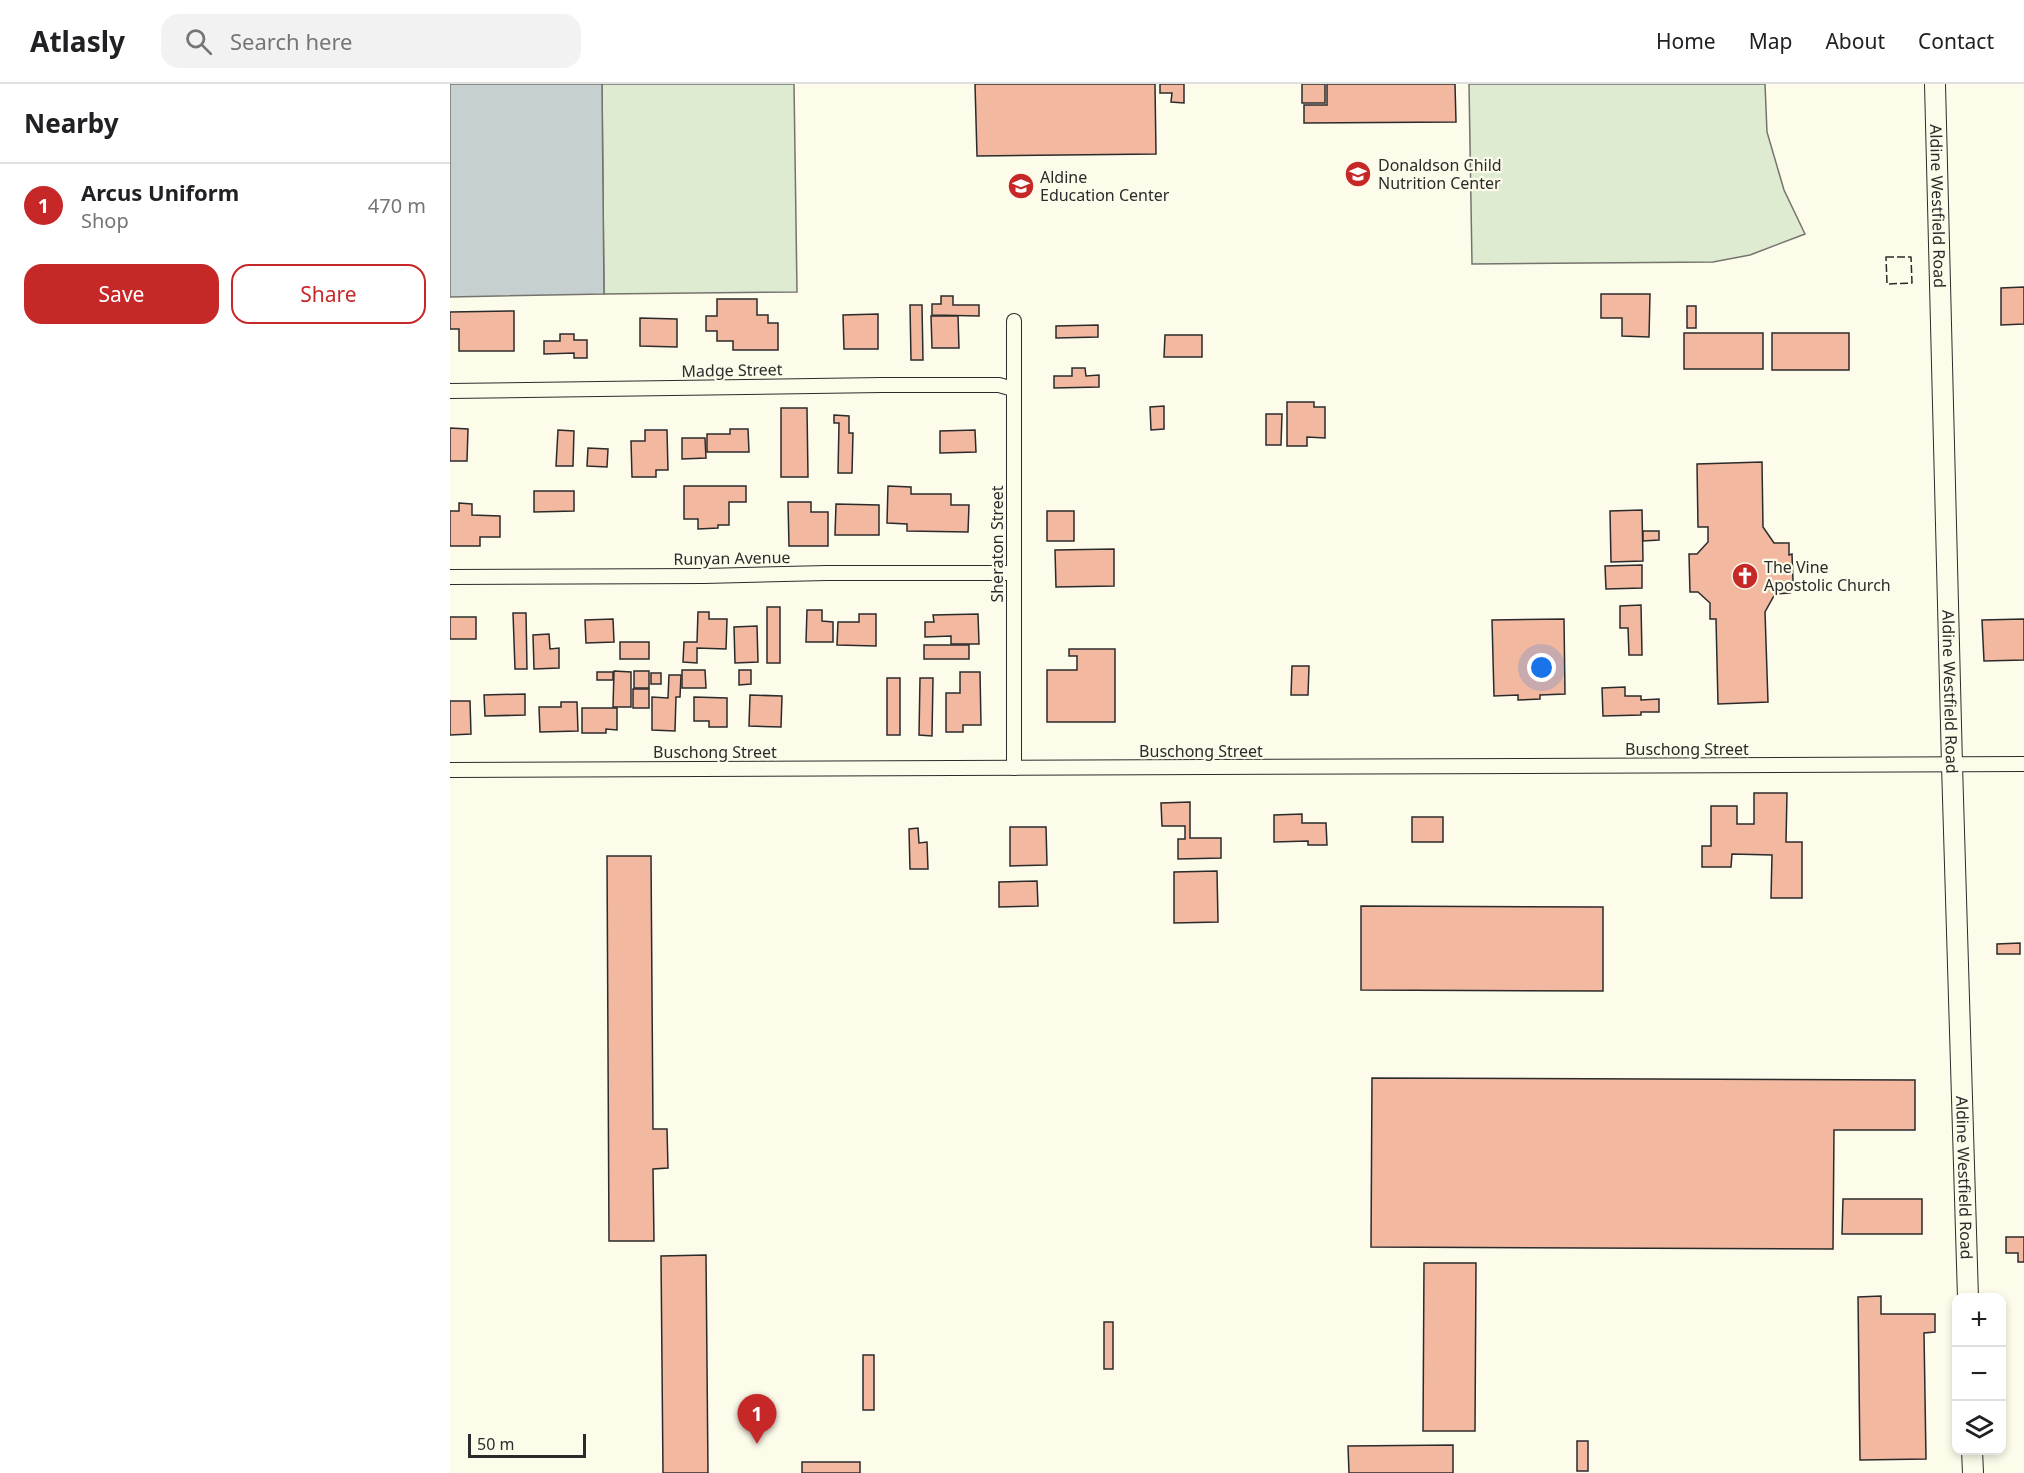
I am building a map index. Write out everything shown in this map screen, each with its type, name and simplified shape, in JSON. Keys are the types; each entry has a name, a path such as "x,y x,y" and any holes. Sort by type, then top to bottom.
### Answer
{"main road":[{"name":"Aldine Westfield Road","path":"1935,84 1968,1293"},
{"path":"1972,1455 1973,1473"}],"street":[{"name":"Sheraton Street","path":"1014,321 1014,768"},
{"name":"Madge Street","path":"450,391 870,385 999,385 1013,389"},
{"name":"Runyan Avenue","path":"450,577 1014,573"},
{"name":"Buschong Street","path":"450,770 2024,764"}],"green space":[{"path":"602,84 794,84 797,292 604,294"},
{"path":"1469,84 1765,84 1767,132 1784,190 1805,234 1750,255 1713,262 1472,264"}],"shaded area":[{"path":"450,84 602,84 604,294 450,297"}],"building":[{"path":"975,84 1155,84 1156,154 977,156"},
{"path":"1160,84 1184,84 1184,103 1171,102 1172,93 1160,93"},
{"path":"1302,84 1325,84 1325,103 1302,103"},
{"path":"1327,84 1455,84 1456,122 1304,123 1304,105 1327,105"},
{"path":"2024,287 2024,324 2001,325 2001,288"},
{"path":"1601,294 1650,294 1649,337 1622,336 1622,318 1601,318"},
{"path":"941,296 953,296 953,305 979,305 979,316 932,315 932,304 941,304"},
{"path":"717,299 757,299 757,315 768,315 768,323 778,323 778,350 733,350 733,341 717,341 717,331 706,331 706,316 717,316"},
{"path":"910,305 922,305 923,360 911,360"},
{"path":"1687,306 1696,306 1696,328 1687,328"},
{"path":"514,311 514,351 459,351 459,329 450,329 450,312"},
{"path":"878,314 878,349 844,349 843,315"},
{"path":"931,316 958,316 959,348 932,348"},
{"path":"640,318 677,319 677,347 640,346"},
{"path":"1098,325 1098,337 1056,338 1056,326"},
{"path":"1684,333 1763,333 1763,369 1684,369"},
{"path":"1772,333 1849,333 1849,370 1772,370"},
{"path":"560,334 574,334 574,340 587,340 587,358 574,358 574,353 544,354 544,341 560,341"},
{"path":"1165,335 1202,335 1202,357 1164,357"},
{"path":"1072,368 1085,368 1086,376 1099,375 1099,387 1054,388 1054,376 1072,376"},
{"path":"1287,402 1314,402 1314,407 1325,407 1325,438 1307,437 1307,446 1287,446"},
{"path":"1164,406 1164,429 1151,430 1150,407"},
{"path":"781,408 807,408 808,477 781,477"},
{"path":"1266,414 1282,414 1281,445 1266,445"},
{"path":"834,415 849,416 849,433 853,433 852,473 838,473 839,423 834,423"},
{"path":"450,428 468,429 467,461 450,461"},
{"path":"730,429 748,429 749,452 707,452 707,434 730,434"},
{"path":"558,430 574,431 573,466 556,466"},
{"path":"645,430 667,430 668,470 656,470 656,477 632,477 631,441 645,441"},
{"path":"975,430 976,452 940,453 940,431"},
{"path":"682,438 705,438 706,458 682,459"},
{"path":"588,448 608,449 607,467 587,466"},
{"path":"1762,462 1763,527 1774,543 1789,543 1789,555 1792,554 1793,581 1790,581 1790,593 1775,594 1765,612 1768,702 1718,704 1716,619 1710,619 1710,603 1698,592 1690,592 1689,554 1697,554 1708,542 1708,527 1698,527 1697,464"},
{"path":"684,486 746,486 746,502 729,502 729,525 698,529 698,519 684,519"},
{"path":"888,486 911,487 911,494 951,494 951,505 969,505 968,532 907,531 907,524 887,523"},
{"path":"534,491 574,491 574,511 534,512"},
{"path":"788,502 811,502 811,512 828,512 828,546 789,546"},
{"path":"459,503 472,504 472,515 500,516 500,537 480,537 480,546 450,546 450,511 459,511"},
{"path":"836,504 879,505 879,535 835,535"},
{"path":"1642,510 1643,561 1611,562 1610,511"},
{"path":"1047,511 1074,511 1074,541 1047,541"},
{"path":"1643,531 1659,531 1659,540 1643,541"},
{"path":"1114,549 1114,586 1056,587 1055,550"},
{"path":"1642,565 1642,588 1606,589 1605,566"},
{"path":"1641,605 1642,655 1629,655 1628,628 1620,628 1620,606"},
{"path":"767,607 780,607 780,663 767,663"},
{"path":"807,610 822,610 822,621 833,622 833,642 806,642"},
{"path":"698,612 709,612 709,619 727,619 726,649 697,648 697,663 683,662 684,642 697,642"},
{"path":"513,613 526,613 527,669 515,669"},
{"path":"859,614 876,614 876,646 837,645 838,622 859,622"},
{"path":"978,614 979,644 951,644 951,636 925,637 925,622 934,622 933,615"},
{"path":"450,617 476,617 476,639 450,639"},
{"path":"613,619 614,642 586,643 585,620"},
{"path":"1564,619 1565,694 1540,695 1540,699 1518,700 1518,695 1494,696 1492,620"},
{"path":"2024,619 2024,660 1984,661 1982,620"},
{"path":"757,626 758,662 735,663 734,627"},
{"path":"549,634 550,649 559,648 559,668 534,669 533,635"},
{"path":"620,642 649,642 649,659 620,659"},
{"path":"924,645 969,645 969,659 924,659"},
{"path":"1069,649 1115,649 1115,722 1047,722 1047,670 1077,670 1077,656 1069,656"},
{"path":"1292,666 1309,666 1308,695 1291,695"},
{"path":"682,670 705,670 706,688 682,688"},
{"path":"739,670 751,670 751,684 739,685"},
{"path":"614,671 631,672 631,707 613,707"},
{"path":"634,671 649,671 649,688 634,688"},
{"path":"597,672 613,672 613,680 597,680"},
{"path":"960,672 980,672 981,725 963,725 963,732 946,732 946,693 960,693"},
{"path":"651,673 661,673 661,684 651,684"},
{"path":"669,675 681,675 680,697 676,697 675,731 652,730 652,697 668,698"},
{"path":"887,678 900,678 900,735 887,735"},
{"path":"920,678 933,678 932,736 919,735"},
{"path":"1625,687 1625,696 1641,696 1641,700 1659,699 1659,712 1603,716 1602,688"},
{"path":"633,689 649,689 649,708 633,708"},
{"path":"525,694 525,715 485,716 484,695"},
{"path":"750,695 782,696 781,727 749,726"},
{"path":"694,697 727,698 727,727 709,727 709,721 694,721"},
{"path":"450,701 470,701 471,734 450,735"},
{"path":"561,702 577,702 578,731 540,732 539,707 561,707"},
{"path":"582,708 617,708 617,730 606,729 606,733 582,733"},
{"path":"1754,793 1787,793 1786,842 1802,842 1802,898 1771,898 1772,855 1732,854 1731,867 1702,867 1702,846 1711,846 1711,806 1737,806 1737,824 1754,824"},
{"path":"1190,802 1190,838 1221,838 1221,858 1178,859 1178,839 1185,839 1185,826 1162,826 1161,803"},
{"path":"1302,814 1302,823 1326,823 1327,845 1308,845 1308,841 1274,842 1274,815"},
{"path":"1412,817 1443,817 1443,842 1412,842"},
{"path":"1010,827 1046,827 1047,865 1010,866"},
{"path":"918,828 919,843 927,842 928,869 910,869 909,829"},
{"path":"607,856 651,856 653,1129 667,1129 668,1168 653,1169 654,1241 609,1241"},
{"path":"1217,871 1218,922 1174,923 1174,872"},
{"path":"1037,881 1038,906 999,907 999,882"},
{"path":"1361,906 1603,907 1603,991 1361,990"},
{"path":"2020,943 2020,954 1997,954 1997,944"},
{"path":"1372,1078 1915,1080 1915,1130 1834,1130 1833,1249 1371,1247"},
{"path":"1843,1199 1922,1199 1922,1234 1842,1234"},
{"path":"2006,1237 2024,1237 2024,1262 2018,1262 2018,1253 2006,1253"},
{"path":"706,1255 708,1473 663,1473 661,1256"},
{"path":"1424,1263 1476,1263 1475,1431 1423,1431"},
{"path":"1881,1296 1881,1314 1935,1314 1935,1332 1924,1333 1926,1459 1860,1460 1858,1297"},
{"path":"1104,1322 1113,1322 1113,1369 1104,1369"},
{"path":"863,1355 874,1355 874,1410 863,1410"},
{"path":"1577,1441 1588,1441 1588,1471 1577,1471"},
{"path":"1453,1445 1453,1473 1349,1473 1348,1446"},
{"path":"802,1462 860,1462 860,1473 802,1473"}],"fence":[{"path":"1886,257 1911,257 1912,283 1887,284 1886,257"}],"place":[{"name":"Donaldson Child Nutrition Center","path":"1358,174"},
{"name":"Aldine Education Center","path":"1021,186"},
{"name":"The Vine Apostolic Church","path":"1745,576"},
{"name":"Arcus Uniform","path":"757,1444"}]}
